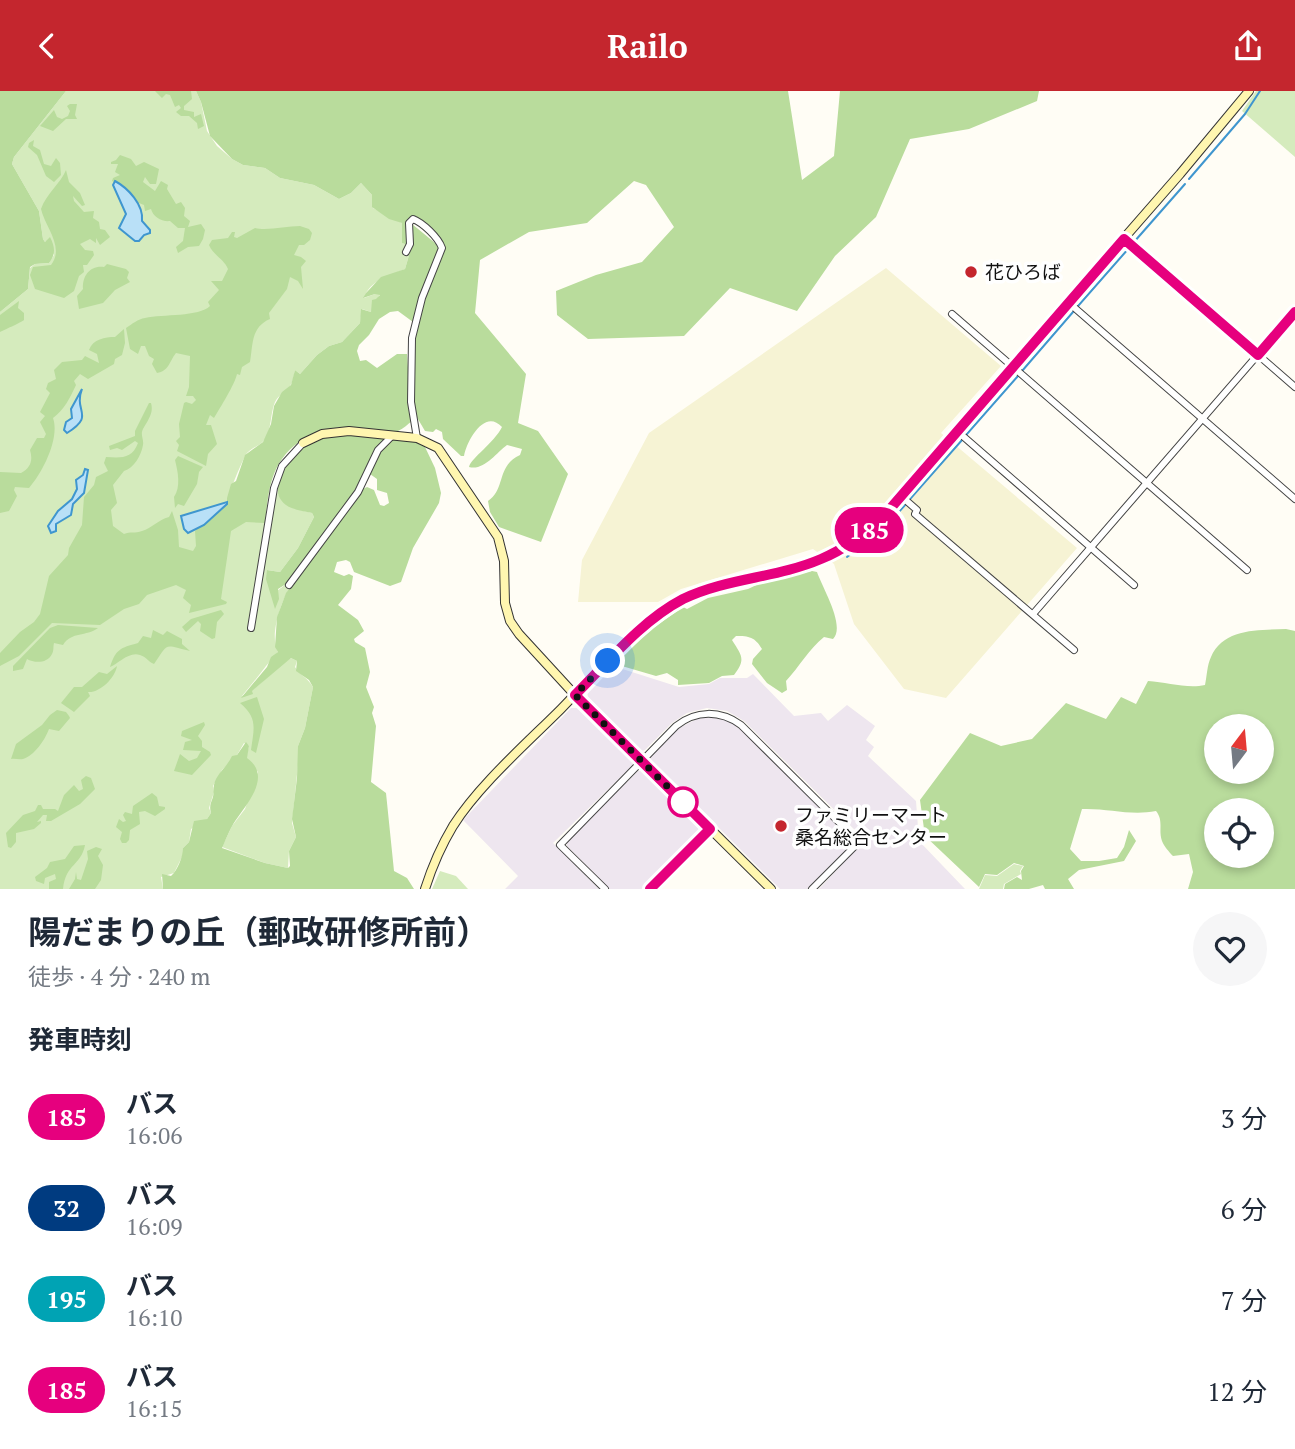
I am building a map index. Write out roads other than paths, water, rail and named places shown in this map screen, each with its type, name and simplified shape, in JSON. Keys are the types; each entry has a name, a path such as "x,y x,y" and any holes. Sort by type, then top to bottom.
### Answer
{"street":[{"path":"425,889 431,868 468,805 640,630 683,599 729,583 822,559 856,541 883,517 1249,91"},
{"path":"406,252 410,244 409,223 413,219 439,242 442,248 422,298 412,338 411,402 417,437"},
{"path":"1124,239 1295,387"},
{"path":"1069,303 1295,499"},
{"path":"1033,614 1295,312"},
{"path":"952,314 1247,570"},
{"path":"251,628 274,488 282,466 303,443 335,431 417,437 438,448 495,529 503,552 504,596 510,621 526,644 771,889"},
{"path":"957,431 1134,585"},
{"path":"289,585 358,492 378,450 394,435"},
{"path":"901,496 917,510 915,514 1074,650"},
{"path":"605,889 560,845 676,726 688,718 704,714 720,714 741,725 859,842 812,889"},
{"path":"650,889 710,829"}],"water":[{"path":"115,181 134,198 142,221 150,230 150,233 139,241 135,241 119,228 126,214 113,185"},
{"path":"82,389 82,417 76,427 67,433 64,430 66,422 72,418 71,409"},
{"path":"85,469 88,470 84,493 73,504 71,515 56,524 56,531 51,533 48,526 58,511 72,499 77,489 76,480 83,475"},
{"path":"227,502 204,525 188,533 184,529 181,516"}],"waterway":[{"path":"1189,179 1245,114 1260,91"},
{"path":"1134,242 1185,184"},
{"path":"1078,306 1129,248"},
{"path":"1022,371 1073,312"},
{"path":"966,435 1018,376"},
{"path":"910,499 962,440"},
{"path":"847,557 884,529 905,505"}],"place":[{"name":"花ひろば","path":"971,272"},
{"name":"ファミリーマート 桑名総合センター","path":"781,826"}]}
